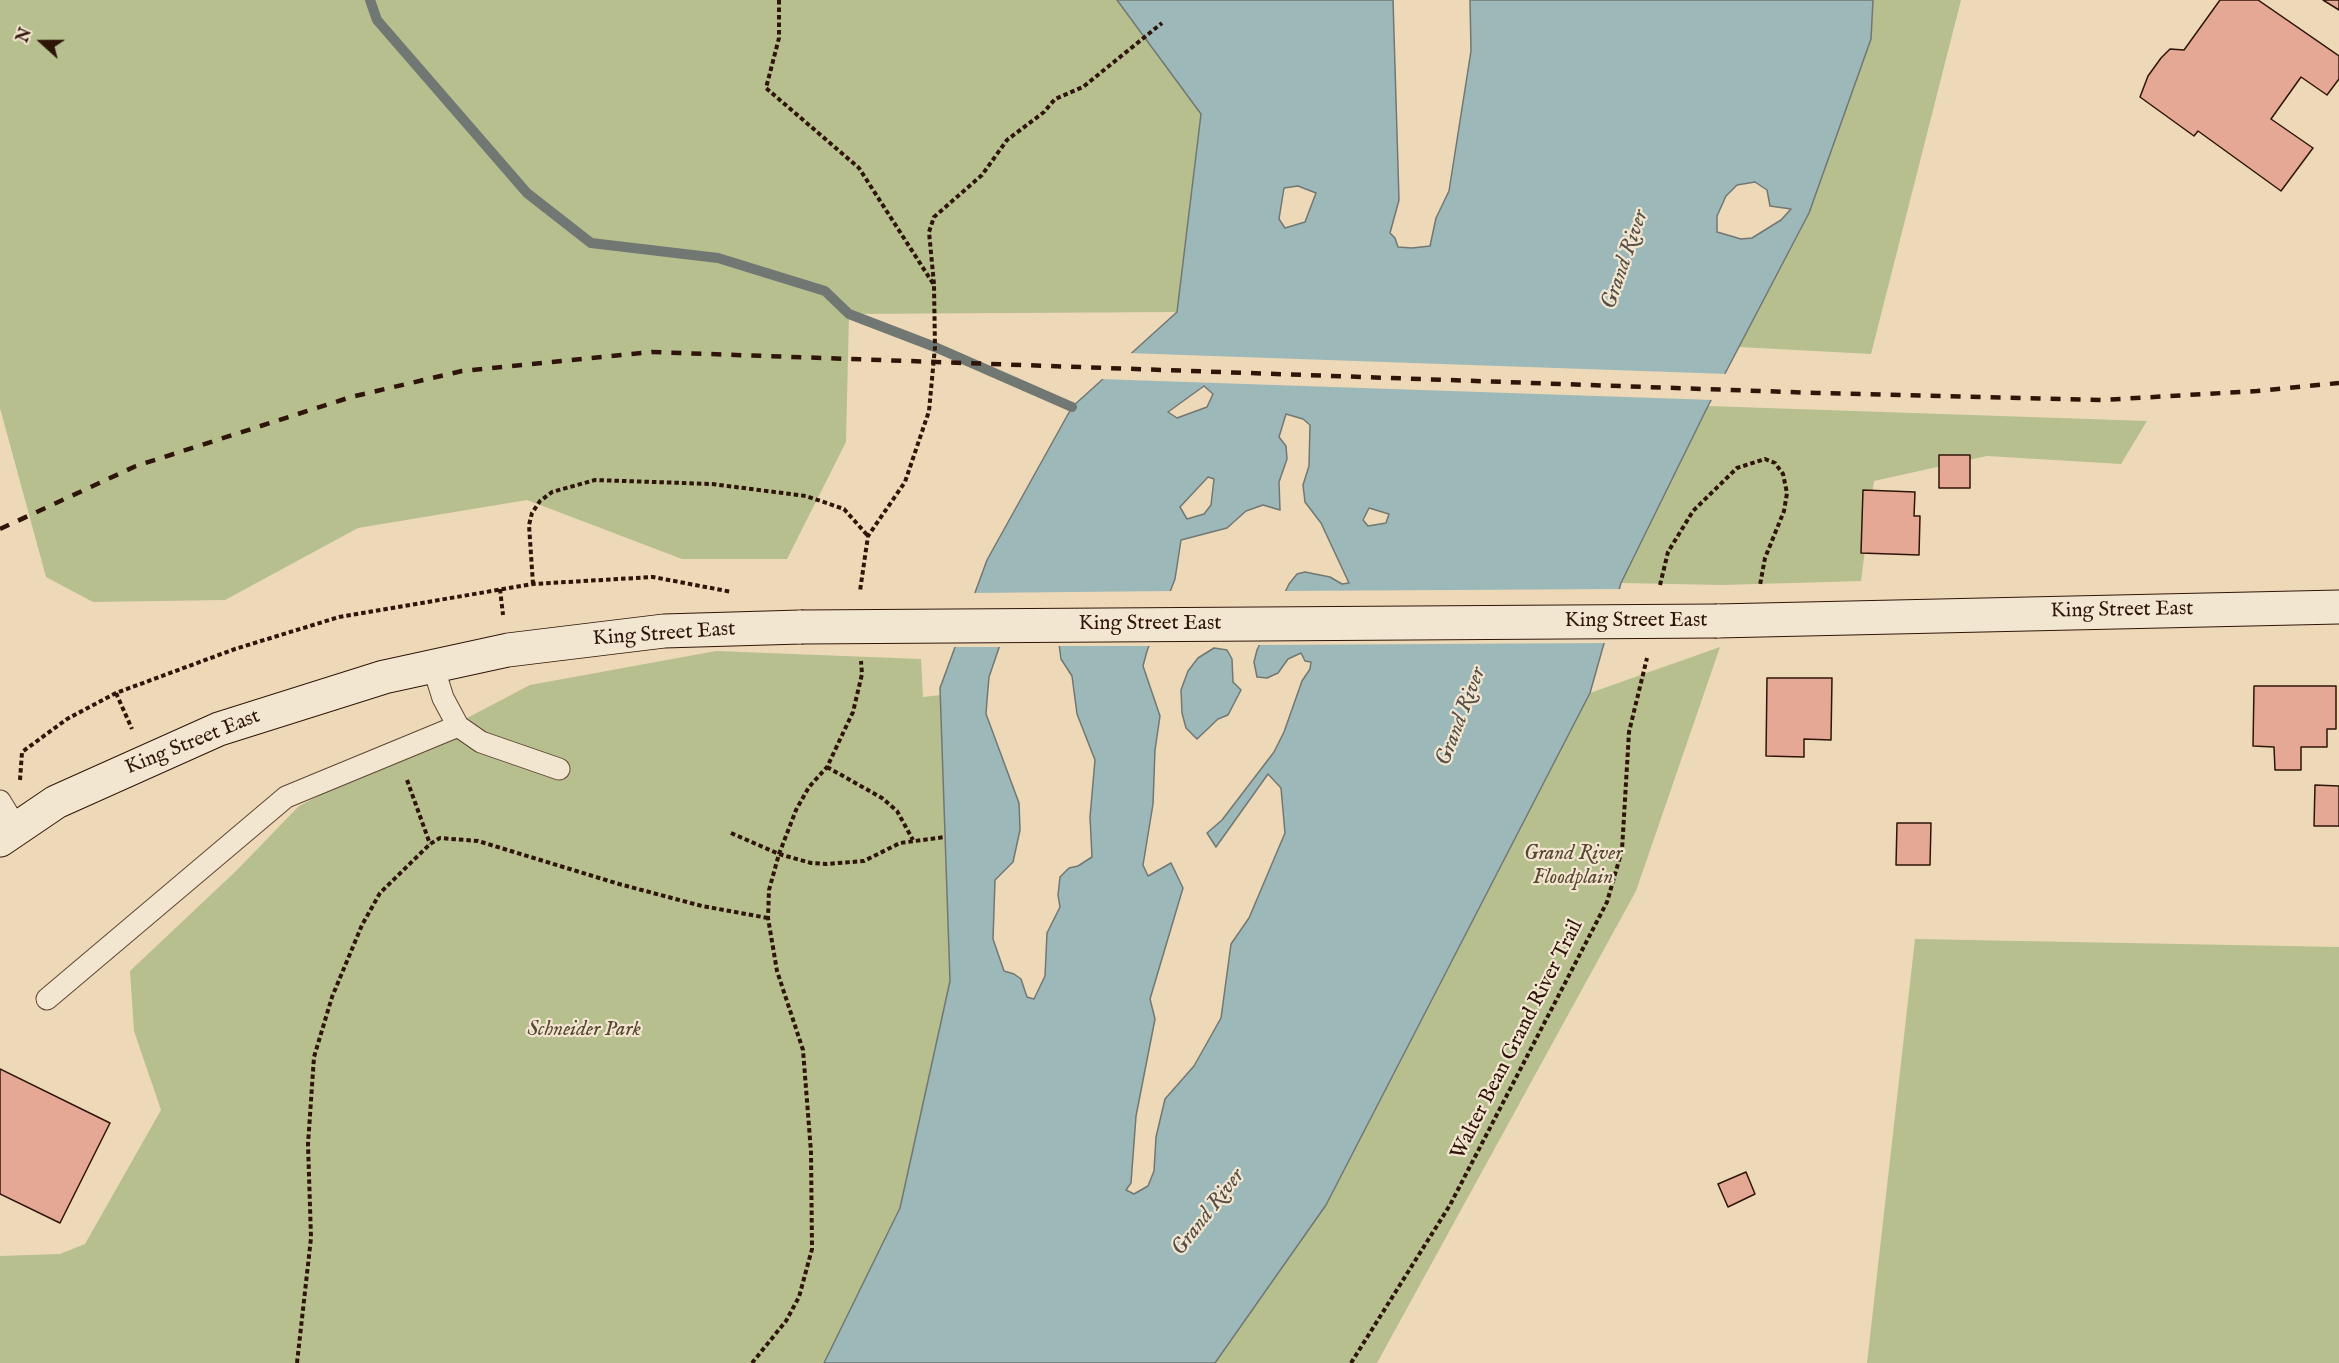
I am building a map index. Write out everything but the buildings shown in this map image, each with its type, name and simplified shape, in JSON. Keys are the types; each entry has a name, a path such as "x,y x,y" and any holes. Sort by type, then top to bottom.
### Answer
{"main road":[{"name":"King Street East","path":"8,835 56,802 219,729 298,702 433,666 508,650 664,631 801,627 1717,621 2339,607"}],"lane":[{"path":"433,666 443,698 458,726 481,742 559,770"},
{"path":"47,999 286,797 458,726"},
{"path":"0,801 8,835"}],"path":[{"path":"779,0 779,38 766,88 859,168 934,285"},
{"path":"860,594 868,536 904,482 929,411 935,347 934,285 929,232 934,217 982,175 1007,140 1044,112 1055,99 1083,87 1162,23"},
{"path":"1660,589 1668,552 1694,511 1737,468 1765,459 1774,463 1783,474 1787,492 1784,511 1765,558 1762,583"},
{"path":"533,584 529,525 532,513 540,501 552,492 595,480 712,484 806,496 844,509 868,536"},
{"path":"22,752 67,719 116,693 235,649 339,617 436,598 533,584 653,577 741,594"},
{"path":"752,1363 790,1313 799,1297 812,1250 811,1152 803,1050 777,970 768,918 770,890 779,854 801,802 809,787 827,767 853,712 862,674 860,651"},
{"name":"Walter Bean Grand River Trail","path":"1351,1363 1450,1205 1606,902 1622,850 1629,732 1647,657"},
{"path":"116,693 127,716"},
{"path":"397,751 430,844"},
{"path":"827,767 882,798 897,811 913,840"},
{"path":"731,833 779,854 811,863 864,861 900,843 945,837"},
{"path":"297,1363 311,1238 308,1144 314,1057 332,997 362,926 380,892 430,844 440,838 478,841 618,884 702,906 768,918"}],"green space":[{"path":"0,0 1117,0 1201,114 1177,312 849,314 846,442 787,559 682,559 527,500 358,528 225,600 93,602 46,577 0,408"},
{"path":"1873,0 1961,0 1871,354 1739,347 1871,39"},
{"path":"1708,406 2147,421 2121,464 1987,456 1874,481 1861,581 1722,585 1621,583"},
{"name":"Grand River Floodplain","path":"1720,647 1636,891 1377,1363 1212,1363 1326,1205 1590,693"},
{"name":"Schneider Park","path":"716,651 921,659 923,697 940,695 950,981 900,1208 824,1363 0,1363 0,1256 60,1254 85,1244 161,1110 134,1031 130,971 237,870 299,806 530,685"},
{"path":"1915,939 2339,947 2339,1363 1867,1363"}],"water":[{"name":"Grand River","path":"1117,0 1393,0 1399,200 1390,233 1395,238 1398,247 1430,246 1436,218 1449,191 1471,51 1470,0 1873,0 1871,39 1809,213 1708,406 1621,583 1590,693 1326,1205 1215,1363 824,1363 900,1208 950,981 940,688 987,560 1072,407 1177,312 1201,114","holes":["1755,182 1767,190 1770,206 1791,209 1781,220 1752,238 1741,239 1717,232 1717,216 1726,196 1737,185","1298,186 1316,193 1305,222 1285,228 1279,219 1284,188","1204,386 1213,394 1207,407 1177,418 1168,412","1286,414 1303,419 1310,425 1309,466 1303,485 1305,502 1321,523 1349,583 1342,584 1330,577 1305,572 1297,574 1289,584 1257,650 1254,662 1257,677 1267,678 1278,673 1288,659 1301,653 1305,661 1311,662 1310,669 1302,681 1284,732 1274,752 1222,820 1207,833 1216,847 1268,774 1281,788 1285,833 1249,918 1231,944 1221,1018 1194,1066 1165,1099 1156,1137 1154,1171 1148,1186 1134,1194 1126,1190 1131,1183 1136,1116 1155,1019 1150,999 1183,888 1171,863 1148,876 1143,865 1153,804 1155,750 1160,716 1143,666 1175,579 1181,540 1227,528 1246,511 1263,505 1280,510 1279,482 1287,459 1286,446 1279,437","1208,477 1214,479 1211,505 1204,514 1187,519 1180,507","1369,508 1389,514 1386,523 1368,526 1363,520","1017,595 1053,598 1061,659 1072,676 1077,714 1095,760 1090,817 1092,857 1078,866 1069,868 1060,877 1058,895 1060,907 1047,933 1045,976 1034,999 1027,997 1021,979 1004,971 993,939 995,880 1013,862 1020,830 1019,803 986,714 989,677"]},
{"path":"1214,648 1227,650 1232,659 1233,682 1241,690 1228,715 1218,719 1197,739 1186,728 1182,713 1181,690 1188,671 1198,658"}],"pier":[{"path":"1127,353 1728,374 1714,400 1099,379"},
{"path":"1623,589 1607,643 1256,645 1282,591"},
{"path":"1173,591 1152,646 1056,646 1051,601 1019,597 1003,647 952,647 972,593"}],"waterway":[{"path":"370,0 377,20 527,193 591,243 718,258 825,291 849,314 935,347 1072,407"}],"railway":[{"path":"0,529 136,466 351,397 462,371 652,352 1817,393 2102,400 2257,391 2339,383"}]}
